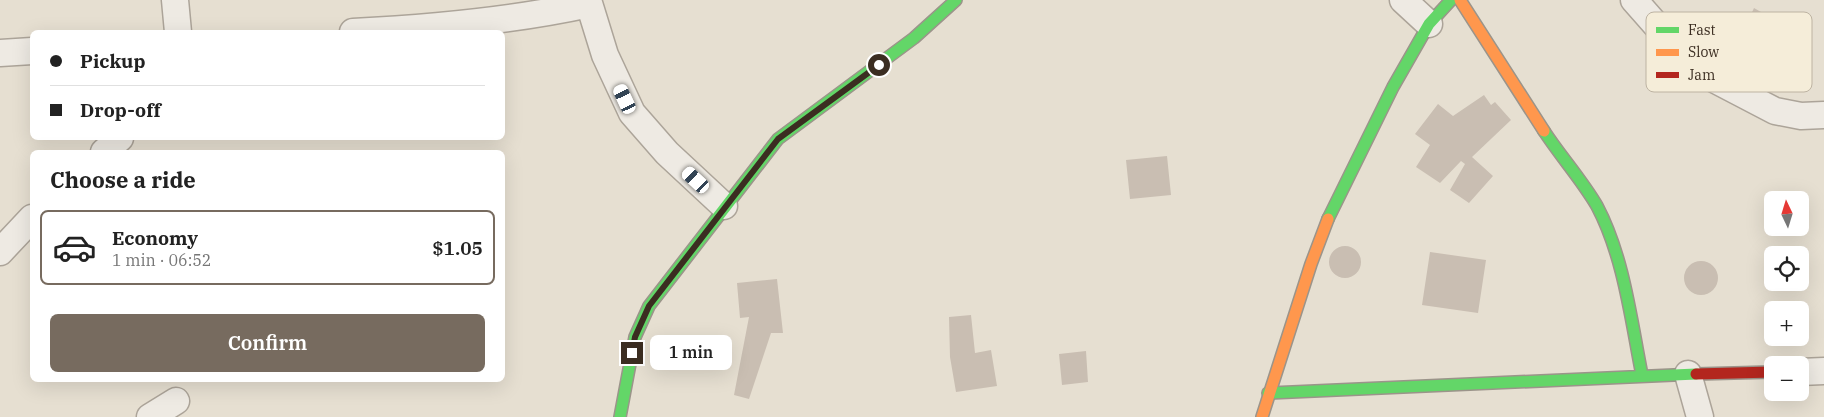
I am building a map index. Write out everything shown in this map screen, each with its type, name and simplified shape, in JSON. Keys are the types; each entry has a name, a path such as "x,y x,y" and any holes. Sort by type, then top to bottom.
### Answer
{"street":[{"path":"175,0 178,30"},
{"path":"620,417 635,337 649,306 724,206 778,139 912,42 956,0"},
{"path":"1403,0 1429,24"},
{"path":"1262,417 1268,393 1332,209 1393,87 1429,24 1451,0"},
{"path":"1460,0 1528,107 1559,154 1584,186 1601,215 1617,257 1642,375"},
{"path":"1634,0 1646,14"},
{"path":"397,30 441,28 546,14 588,2 605,55 632,114 667,153 724,206"},
{"path":"0,53 30,51"},
{"path":"1738,92 1774,111 1801,116 1824,115"},
{"path":"106,150 118,140"},
{"path":"0,252 30,220"},
{"path":"1809,372 1824,371"},
{"path":"1268,393 1642,375 1764,372"},
{"path":"1688,374 1700,417"},
{"path":"150,417 176,401"}],"building":[{"path":"1754,8 1761,12 1752,12"},
{"path":"1484,95 1491,105 1495,102 1511,120 1472,157 1493,176 1469,203 1450,190 1465,164 1461,161 1440,183 1416,167 1430,145 1415,134 1438,104 1453,116"},
{"path":"1167,156 1171,195 1130,199 1126,160"},
{"path":"1345,246 1351,247 1356,251 1360,256 1360,268 1356,273 1351,277 1345,278 1339,277 1334,273 1330,268 1329,262 1330,256 1334,251 1339,247"},
{"path":"1430,252 1486,260 1478,313 1422,305"},
{"path":"1701,261 1713,266 1718,278 1713,290 1701,295 1689,290 1684,278 1689,266"},
{"path":"777,279 783,333 771,333 749,399 734,395 749,317 740,318 737,283"},
{"path":"971,315 975,353 991,350 997,386 956,392 950,357 949,317"},
{"path":"1086,351 1088,382 1062,385 1059,354"}],"traffic: fast":[{"path":"620,417 635,337 649,306 778,139 914,38 956,0"},
{"path":"1328,219 1393,87 1429,24 1451,0"},
{"path":"1544,131 1591,196 1606,226 1614,246 1626,289 1642,375"},
{"path":"1268,393 1696,374"}],"traffic: slow":[{"path":"1460,0 1544,131"},
{"path":"1262,417 1311,264 1328,219"}],"traffic: jam":[{"path":"1696,374 1764,372"}],"route":[{"path":"632,353 635,337 649,306 724,206 778,139 879,65"}]}
